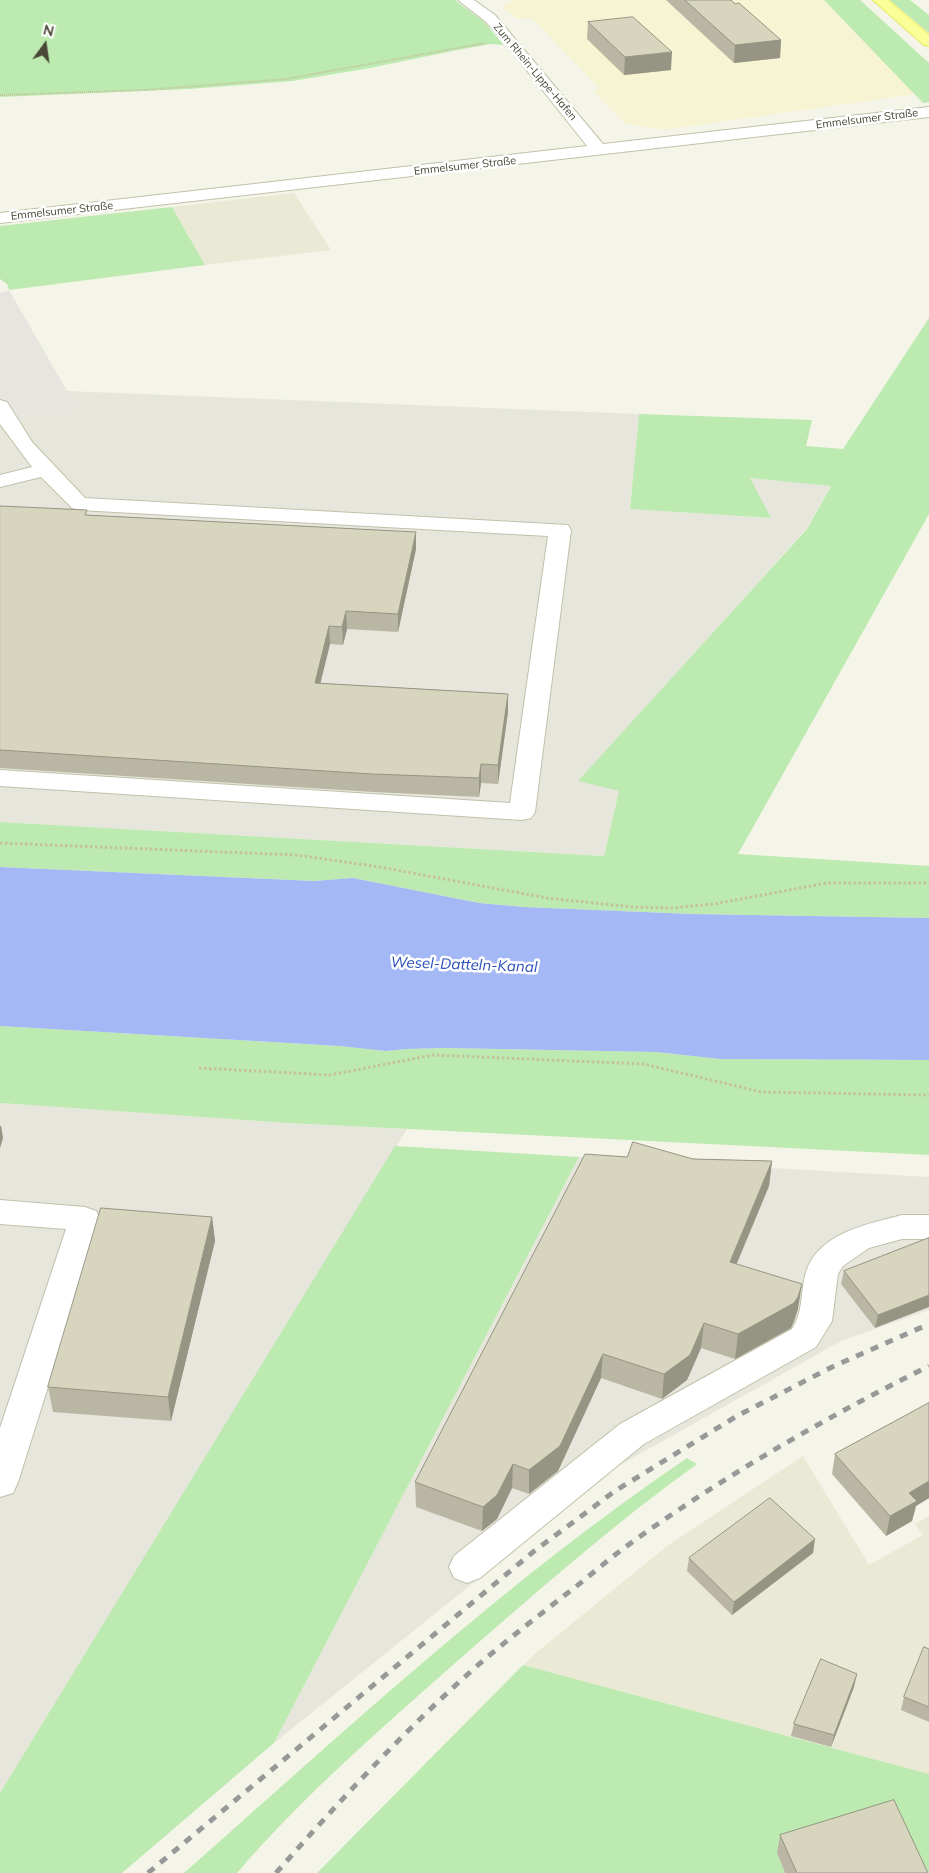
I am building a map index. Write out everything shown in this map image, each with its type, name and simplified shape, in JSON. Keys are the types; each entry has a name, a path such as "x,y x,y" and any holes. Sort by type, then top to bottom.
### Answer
{"main road":[{"path":"880,0 929,42"}],"street":[{"name":"Zum Rhein-Lippe-Hafen","path":"465,0 490,18 510,40 599,150"},
{"name":"Emmelsumer Straße","path":"0,218 929,112"},
{"path":"0,406 6,418 44,470 79,504 560,530 522,812 0,778"},
{"path":"0,481 44,470"},
{"path":"0,1212 84,1219 0,1482"},
{"path":"467,1567 632,1434 804,1338 815,1321 822,1272 832,1257 858,1239 902,1227 929,1227"}],"path":[{"path":"0,95 146,90 286,79 364,67 482,44"},
{"path":"0,843 296,855 338,859 379,865 534,897 597,905 635,907 707,906 828,883 929,883"},
{"path":"199,1068 330,1075 433,1055 644,1064 761,1092 929,1095"}],"shaded area":[{"path":"513,0 824,0 917,94 663,130 626,124 593,91 600,89 532,18 517,19 502,6"},
{"path":"294,193 331,250 205,265 172,207"},
{"path":"9,290 76,410 0,418 0,293"},
{"path":"67,391 639,414 630,509 770,518 749,478 831,485 807,528 579,781 619,791 604,856 0,822 0,418 75,410"},
{"path":"0,1103 288,1123 407,1129 0,1793"},
{"path":"579,1157 929,1177 929,1310 841,1341 620,1465 274,1743"},
{"path":"803,1456 869,1565 923,1535 915,1524 929,1516 929,1774 523,1665 667,1546"}],"green space":[{"path":"0,0 455,0 483,21 504,45 491,44 293,81 189,89 0,97"},
{"path":"824,0 860,0 929,63 929,102 923,103"},
{"path":"890,0 910,0 929,15 929,33"},
{"path":"172,207 205,265 9,290 7,284 0,279 0,226"},
{"path":"929,318 929,514 738,854 929,866 929,918 691,914 524,907 479,903 353,878 314,881 0,867 0,822 604,856 619,791 578,781 807,529 831,486 750,478 771,518 630,509 639,414 812,420 806,446 843,449"},
{"path":"0,1026 339,1046 386,1051 446,1048 656,1052 720,1059 929,1060 929,1155 288,1123 0,1103"},
{"path":"395,1146 579,1157 274,1743 122,1873 0,1873 0,1793"},
{"path":"687,1458 697,1464 578,1557 404,1708 290,1815 237,1873 184,1873 429,1657 492,1605 620,1505"},
{"path":"523,1665 929,1774 929,1873 915,1873 777,1853 785,1873 317,1873"}],"water":[{"name":"Wesel-Datteln-Kanal","path":"0,867 314,881 353,878 479,903 524,907 691,914 929,918 929,1060 720,1059 656,1052 446,1048 386,1051 339,1046 0,1026"}],"building":[{"path":"685,0 731,0 735,4 739,3 781,40 735,45"},
{"path":"633,17 672,52 625,57 588,22"},
{"path":"0,506 87,510 85,515 416,532 398,614 346,611 342,627 329,626 315,683 508,694 498,765 481,764 479,778 372,774 0,750"},
{"path":"633,1142 693,1159 772,1161 730,1262 802,1284 798,1297 794,1303 738,1334 704,1323 690,1355 664,1374 603,1354 560,1446 529,1470 513,1464 497,1495 483,1507 415,1482 585,1154 627,1157"},
{"path":"101,1208 212,1217 168,1397 48,1387"},
{"path":"929,1238 929,1295 878,1315 844,1271"},
{"path":"929,1403 929,1481 909,1493 917,1501 890,1516 835,1454"},
{"path":"770,1498 815,1539 734,1602 689,1558"},
{"path":"924,1647 929,1649 929,1707 904,1697"},
{"path":"821,1659 857,1674 834,1735 794,1724"},
{"path":"894,1800 928,1873 797,1873 780,1835"}],"railway":[{"path":"148,1873 533,1552 615,1491 737,1416 832,1367 929,1324"},
{"path":"276,1873 369,1771 442,1698 504,1644 617,1554 697,1497 811,1428 929,1366"}]}
